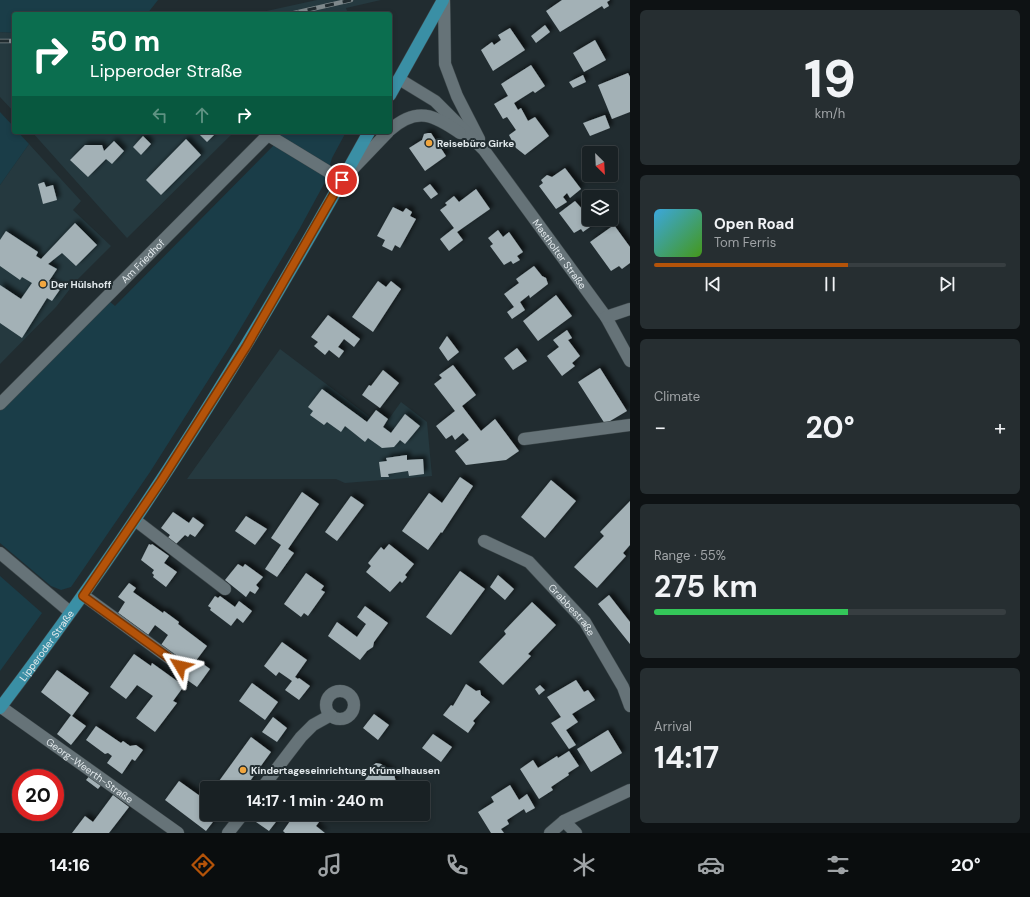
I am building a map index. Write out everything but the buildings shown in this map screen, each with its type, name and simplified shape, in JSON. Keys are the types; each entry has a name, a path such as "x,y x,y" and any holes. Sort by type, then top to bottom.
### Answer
{"main road":[{"path":"392,91 444,0"},
{"name":"Lipperoder Straße","path":"1,707 83,596 135,520 246,347 368,134"}],"street":[{"name":"Mastholter Straße","path":"444,0 445,64 457,96 484,150"},
{"name":"Mastholter Straße","path":"399,78 435,100 484,150 606,317 630,361"},
{"name":"Mastholter Straße","path":"392,129 403,120 421,115 439,119 484,150"},
{"name":"Am Friedhof","path":"0,404 268,134 342,180"},
{"name":"Mastholter Straße","path":"342,180 386,134"},
{"path":"606,317 630,309"},
{"path":"524,438 630,425"},
{"path":"135,520 225,589"},
{"name":"Grabbestraße","path":"484,541 529,562 585,622 623,687 630,706"},
{"path":"0,553 70,612"},
{"path":"83,596 180,666"},
{"name":"Georg-Weerth-Straße","path":"1,707 178,833"},
{"path":"267,781 301,737 313,725 331,715"},
{"path":"550,833 564,821 630,790"},
{"path":"228,833 237,821"},
{"path":"564,821 576,833"}],"shaded area":[{"path":"0,0 158,0 149,12 12,12 12,33 0,32"},
{"path":"317,0 381,0 346,8 347,12 262,12"},
{"path":"0,32 12,33 12,110 0,97"},
{"path":"0,112 12,125 12,134 20,134 29,144 0,185"},
{"path":"34,134 232,134 127,238"},
{"path":"279,134 345,134 332,158 325,182 300,228 233,341 150,472 71,587 61,590 51,586 0,543 0,410 109,301 115,306 274,145"},
{"path":"29,144 81,201 73,210 111,246 76,281 56,307 0,364 0,185"},
{"path":"280,349 383,427 401,402 427,422 432,476 345,483 336,479 187,479"},
{"path":"0,576 42,613 0,671"}],"railway":[{"path":"299,12 351,0"},
{"path":"0,41 12,41"}],"place":[{"name":"Reisebüro Girke","path":"429,143"},
{"name":"Der Hülshoff","path":"43,284"},
{"name":"Kindertageseinrichtung Krümelhausen","path":"243,770"}],"route":[{"path":"180,666 83,596 161,481 246,347 342,180"}]}
